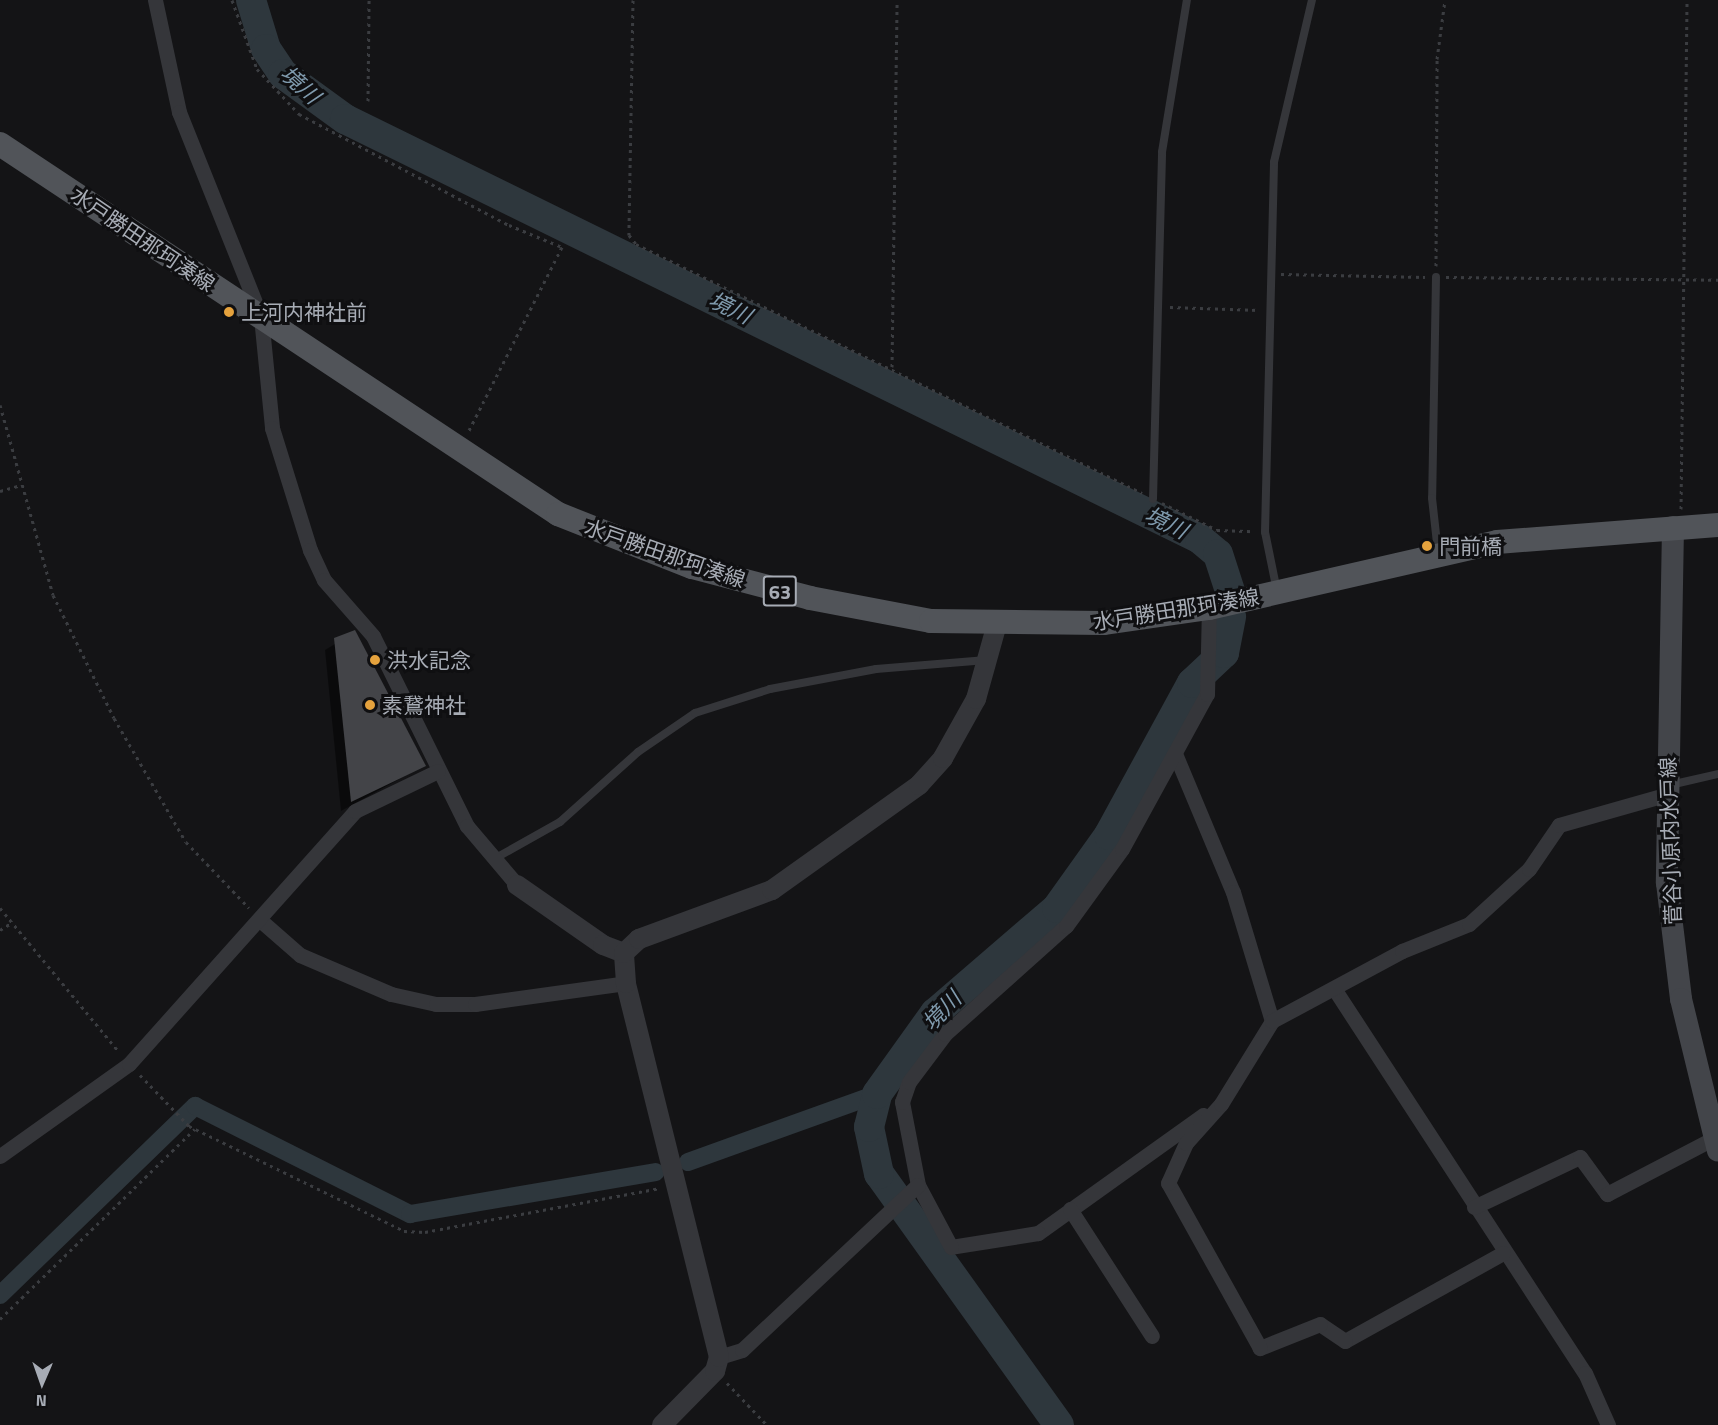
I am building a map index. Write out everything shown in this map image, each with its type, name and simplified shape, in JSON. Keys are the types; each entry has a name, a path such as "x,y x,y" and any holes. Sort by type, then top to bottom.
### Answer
{"main road":[{"name":"水戸勝田那珂湊線","path":"0,144 558,514 692,567 896,616 997,624 1103,623 1209,608 1438,553 1545,535 1718,525"},
{"name":"菅谷小原内水戸線","path":"1673,527 1666,790 1674,948 1717,1141"}],"street":[{"path":"155,0 179,112 261,317 272,428 310,550 324,580 373,636 467,826 517,885 603,945 624,953"},
{"path":"1209,608 1212,653 1208,682 1176,756 1092,895 1066,926 945,1034 909,1082 902,1102 913,1189 951,1247 1038,1233 1221,1104"},
{"path":"624,953 639,939 772,890 893,807 943,758 962,728 988,660 997,624"},
{"path":"1176,756 1233,892 1272,1021"},
{"path":"0,1156 129,1064 355,812 438,771"},
{"path":"1503,1253 1345,1341 1320,1324 1260,1348 1168,1184 1186,1143 1221,1104 1272,1021 1335,990 1382,961 1469,924 1529,869 1559,825 1666,790"},
{"path":"260,920 300,955 391,994 436,1004 475,1004 627,983"},
{"path":"624,953 627,983 677,1184 717,1364"},
{"path":"1335,990 1503,1253 1585,1373 1608,1425"},
{"path":"1474,1208 1580,1157 1607,1194 1717,1141"},
{"path":"662,1425 717,1364 742,1350 913,1189"},
{"path":"1070,1209 1152,1336"}],"lane":[{"path":"1153,499 1162,152 1187,0"},
{"path":"1277,592 1265,532 1274,162 1312,0"},
{"path":"1436,277 1432,498 1438,553"},
{"path":"494,859 560,822 638,752 695,713 770,689 876,669 988,660"},
{"path":"1666,790 1718,774"}],"path":[{"path":"232,0 257,69 299,114 509,225 562,247 456,448"},
{"path":"368,101 369,0"},
{"path":"633,0 629,235 636,244 892,367 1217,530 1265,532"},
{"path":"892,367 897,0"},
{"path":"1436,277 1437,59 1444,0"},
{"path":"1673,527 1681,511 1687,0"},
{"path":"1271,274 1718,280"},
{"path":"1158,307 1270,310"},
{"path":"0,405 53,595 151,789 186,842 260,920"},
{"path":"0,491 21,485"},
{"path":"0,908 129,1064 189,1126 404,1231 425,1232 677,1184"},
{"path":"0,930 11,923"},
{"path":"0,1319 195,1129"},
{"path":"717,1364 767,1425"}],"building":[{"name":"素鵞神社","path":"355,630 426,766 351,802 334,638"}],"waterway":[{"name":"境川","path":"251,0 266,49 283,74 345,119 1200,539 1218,554 1230,592"},
{"name":"境川","path":"1059,1425 879,1174 869,1127 877,1094 935,1013 1057,908 1109,835 1192,683 1224,653 1231,617"},
{"path":"688,1162 877,1094"},
{"path":"0,1295 195,1106 410,1214 655,1172"}],"place":[{"name":"上河内神社前","path":"229,312"},
{"name":"門前橋","path":"1427,546"},
{"name":"洪水記念","path":"375,660"},
{"name":"素鵞神社","path":"370,705"}]}
